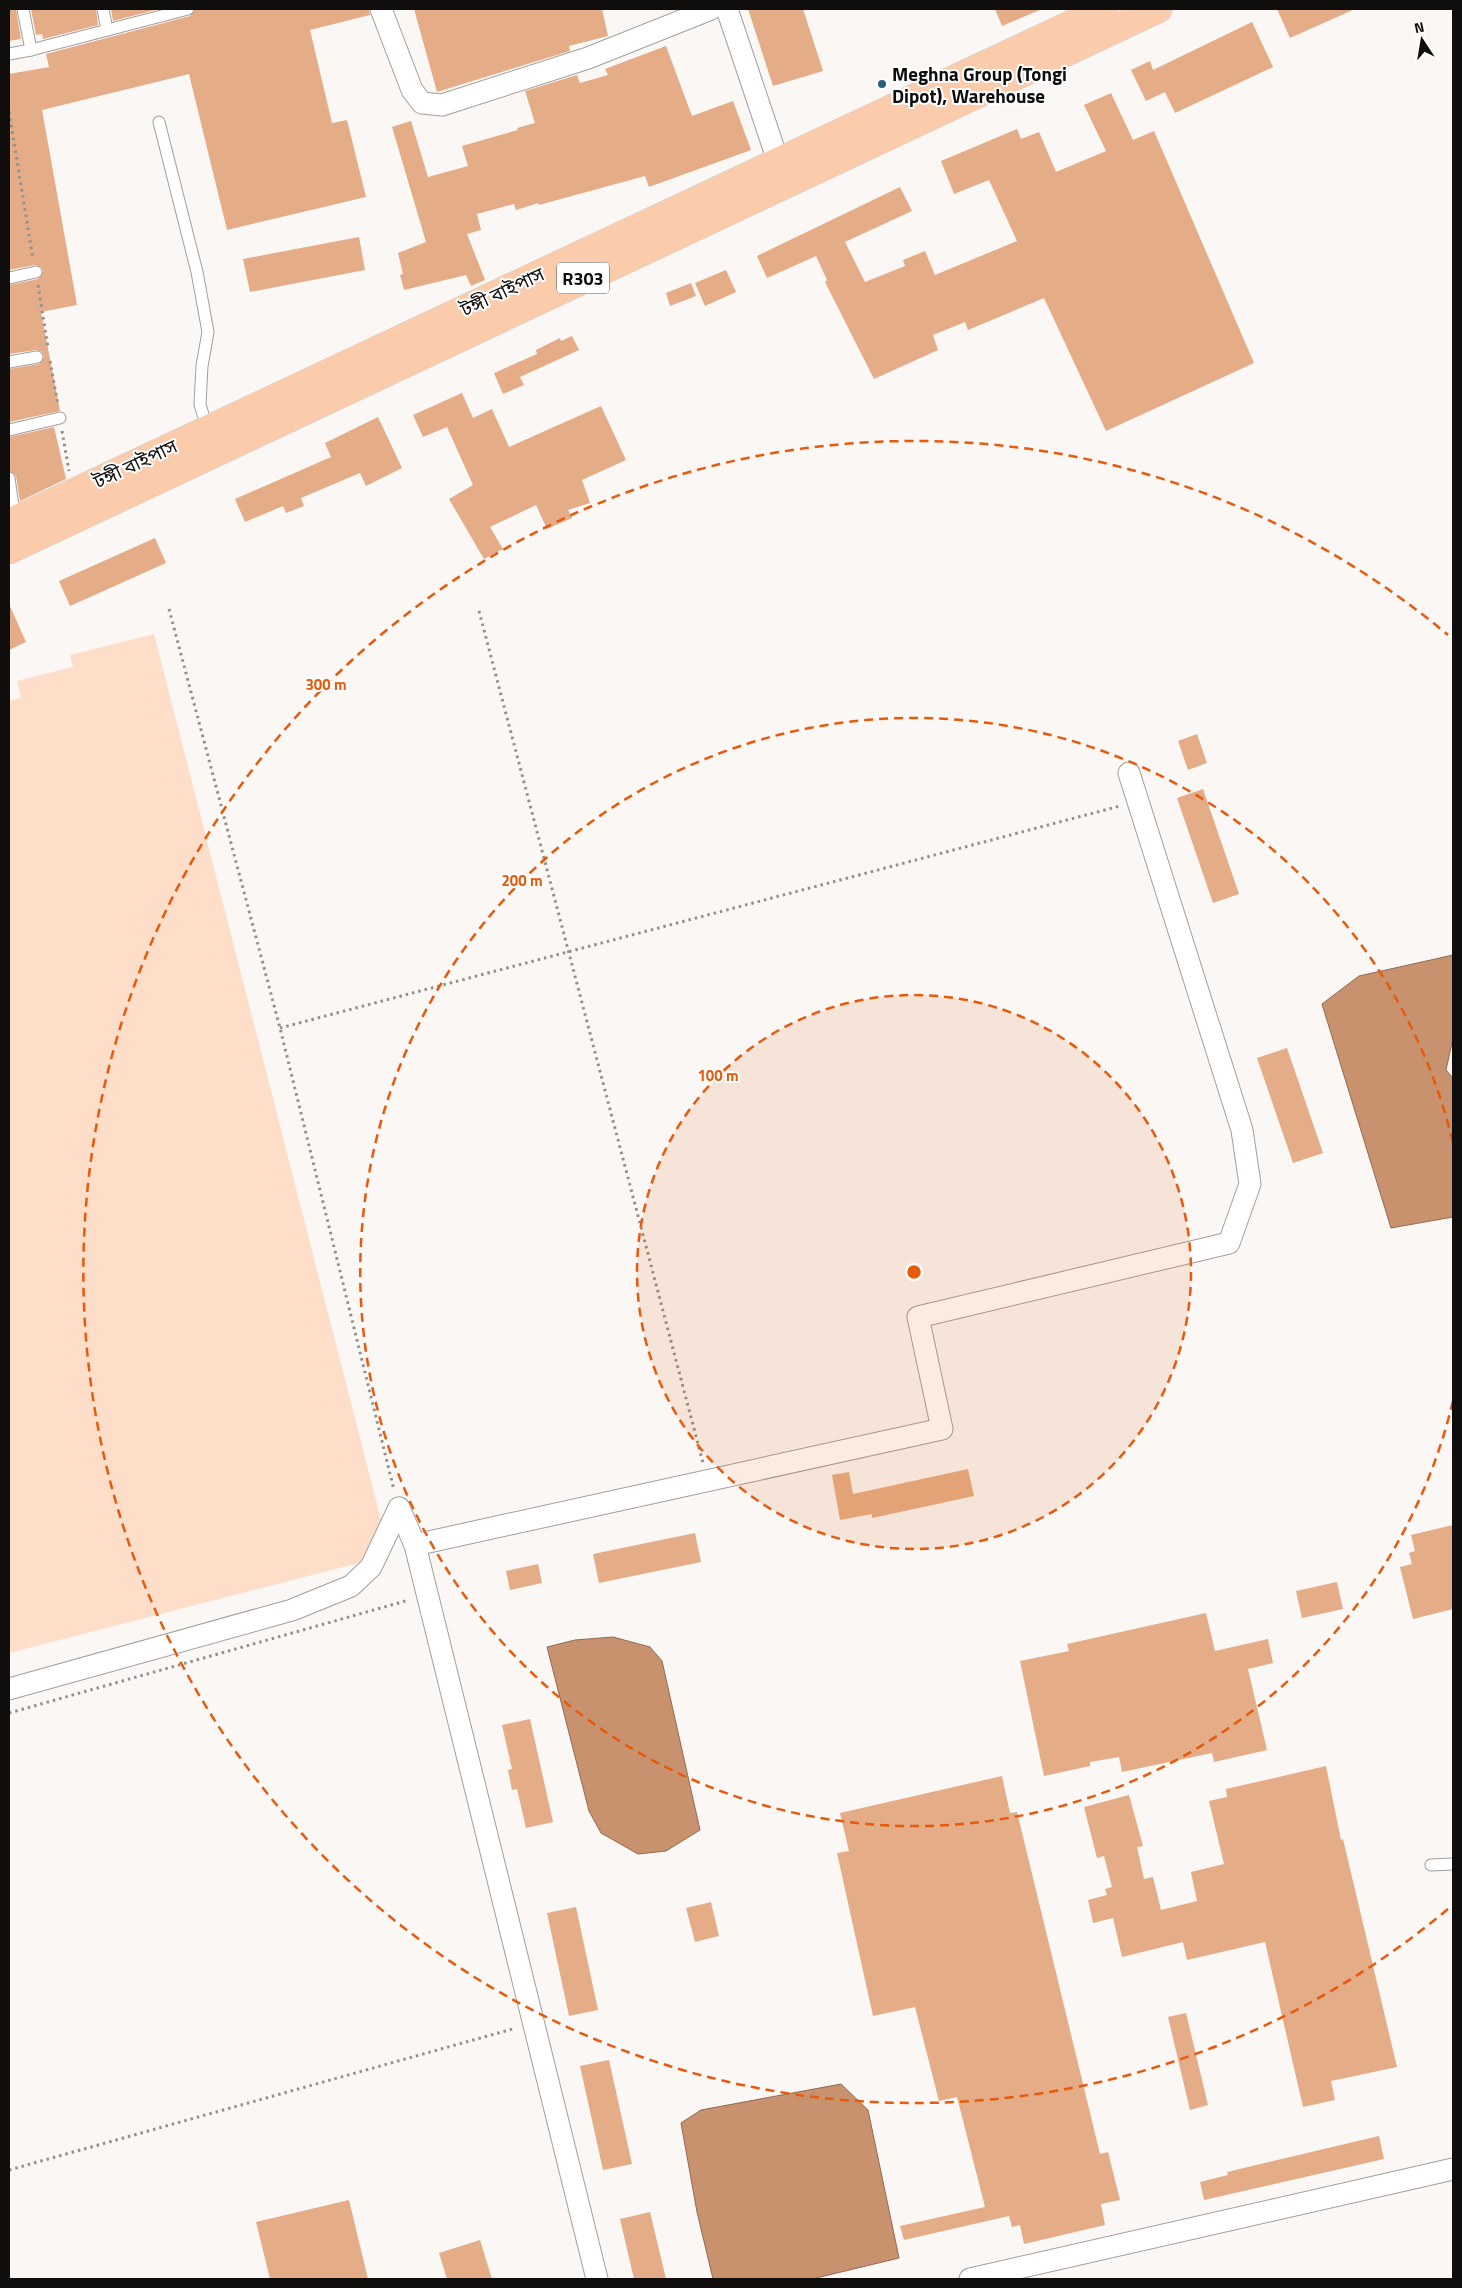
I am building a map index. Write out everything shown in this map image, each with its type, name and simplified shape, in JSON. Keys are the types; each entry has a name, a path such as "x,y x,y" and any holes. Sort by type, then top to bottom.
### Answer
{"main road":[{"name":"টঙ্গী বাইপাস","path":"13,521 1104,9"},
{"name":"R303","path":"9,550 1158,9"}],"street":[{"path":"381,9 412,90 422,103 442,104 588,58 711,9"},
{"path":"726,9 778,161"},
{"path":"415,1546 942,1429 918,1317 1229,1243 1250,1184 1242,1130 1129,773"},
{"path":"399,1508 415,1546 429,1594 597,2279"},
{"path":"9,1689 292,1610 351,1586 371,1567 399,1508"},
{"path":"970,2279 1453,2169"}],"lane":[{"path":"23,9 31,50"},
{"path":"102,9 107,30"},
{"path":"9,54 188,9"},
{"path":"159,122 197,272 208,332 202,366 200,404 207,429"},
{"path":"9,278 36,272"},
{"path":"9,362 37,357"},
{"path":"9,430 60,418"},
{"path":"9,478 13,521"},
{"path":"1431,1865 1453,1864"}],"path":[{"path":"9,112 48,350"},
{"path":"50,360 73,493"},
{"path":"169,609 280,1028 399,1508"},
{"path":"479,611 708,1480"},
{"path":"280,1028 1125,805"},
{"path":"9,1713 429,1594"},
{"path":"9,2170 534,2023"}],"shaded area":[{"path":"154,634 390,1555 9,1653 9,701 21,698 17,681 73,667 70,655"},
{"path":"1453,955 1453,1038 1446,1070 1453,1078 1453,1217 1391,1228 1322,1004 1359,976"},
{"path":"613,1637 650,1647 662,1661 700,1830 666,1851 638,1854 601,1833 589,1811 547,1647 575,1640"},
{"path":"841,2084 868,2110 899,2258 812,2279 713,2279 697,2212 681,2123 701,2110"}],"building":[{"path":"9,9 16,9 21,39 9,41"},
{"path":"31,9 96,9 98,25 43,39 42,34 36,35"},
{"path":"111,9 159,9 113,21"},
{"path":"195,9 369,9 370,15 310,30 332,123 347,120 366,197 227,230 189,74 42,110 77,305 41,312 60,411 9,422 9,369 39,364 44,356 42,352 36,350 9,354 9,285 38,279 43,271 41,267 35,265 9,270 9,74 49,67 46,54 190,16"},
{"path":"414,9 602,9 608,36 569,46 570,51 437,92"},
{"path":"748,9 803,9 823,71 773,86"},
{"path":"995,9 1042,9 1002,26"},
{"path":"1277,9 1355,9 1290,38"},
{"path":"1252,22 1273,67 1175,113 1165,92 1146,101 1131,70 1150,61 1153,70"},
{"path":"666,46 692,116 733,101 751,150 649,187 645,176 539,205 538,203 516,210 514,204 477,214 481,230 467,234 485,280 471,286 466,275 404,290 400,275 403,274 398,253 426,242 392,127 411,121 428,177 468,166 462,146 518,130 517,128 535,123 525,91 577,75 580,83 608,75 605,69"},
{"path":"1111,93 1133,140 1154,131 1254,363 1106,431 1044,298 968,330 965,322 933,335 938,350 874,379 825,282 827,280 816,256 767,278 757,256 900,187 912,211 845,242 865,282 905,266 903,260 925,251 935,275 1017,241 989,180 954,194 941,161 1017,129 1021,139 1039,132 1056,172 1106,151 1084,105"},
{"path":"359,237 365,270 250,292 243,259"},
{"path":"726,270 736,292 705,306 695,283"},
{"path":"691,283 696,296 670,306 666,293"},
{"path":"572,336 579,350 520,377 524,385 503,394 494,373 537,354 536,350 560,338 561,341"},
{"path":"462,393 473,418 492,409 509,447 601,406 626,460 582,480 590,503 568,510 572,518 547,529 536,505 490,527 503,549 484,559 449,499 473,485 447,427 423,437 413,415"},
{"path":"378,417 402,468 366,486 360,473 301,498 304,506 286,513 283,506 245,522 235,499 331,457 325,443"},
{"path":"54,427 66,479 20,501 16,476 9,471 9,437"},
{"path":"155,538 166,563 70,606 59,581"},
{"path":"9,604 26,642 9,650"},
{"path":"1197,734 1207,763 1188,770 1178,741"},
{"path":"1203,789 1239,894 1213,903 1177,798"},
{"path":"1287,1048 1323,1153 1293,1163 1257,1058"},
{"path":"968,1469 974,1496 872,1518 872,1514 840,1520 832,1475 849,1472 853,1494"},
{"path":"1453,1525 1453,1609 1413,1619 1400,1567 1412,1564 1409,1553 1415,1551 1411,1535"},
{"path":"695,1533 701,1562 599,1583 593,1554"},
{"path":"538,1564 542,1583 510,1590 506,1571"},
{"path":"1337,1582 1343,1609 1302,1618 1296,1591"},
{"path":"1206,1613 1215,1651 1268,1639 1273,1663 1248,1669 1267,1750 1214,1762 1212,1753 1122,1772 1119,1757 1090,1762 1090,1766 1044,1776 1020,1661 1069,1651 1067,1644"},
{"path":"530,1719 553,1822 526,1828 517,1789 512,1790 508,1770 512,1769 502,1725"},
{"path":"1326,1766 1341,1840 1343,1839 1397,2067 1331,2081 1335,2100 1303,2107 1265,1942 1187,1960 1183,1942 1122,1957 1113,1918 1093,1923 1088,1900 1107,1895 1105,1889 1112,1887 1104,1856 1097,1858 1084,1807 1129,1795 1143,1846 1137,1847 1144,1879 1153,1877 1161,1910 1197,1901 1191,1872 1224,1864 1209,1801 1227,1797 1226,1789"},
{"path":"1002,1776 1010,1813 1017,1812 1100,2154 1108,2152 1120,2200 1101,2204 1105,2225 1024,2244 1020,2225 1012,2227 1009,2216 904,2240 900,2226 985,2207 957,2097 939,2101 915,2007 873,2016 837,1853 849,1851 840,1813"},
{"path":"711,1902 719,1936 695,1942 686,1908"},
{"path":"576,1907 598,2010 569,2016 547,1913"},
{"path":"1186,2013 1208,2105 1190,2110 1168,2017"},
{"path":"609,2060 632,2164 603,2170 580,2066"},
{"path":"1379,2136 1384,2159 1204,2200 1200,2182 1228,2175 1227,2172"},
{"path":"349,2200 368,2279 270,2279 256,2222"},
{"path":"650,2212 666,2279 634,2279 620,2219"},
{"path":"480,2240 492,2279 447,2279 439,2253"}],"place":[{"name":"Meghna Group (Tongi Dipot), Warehouse","path":"882,84"}]}
